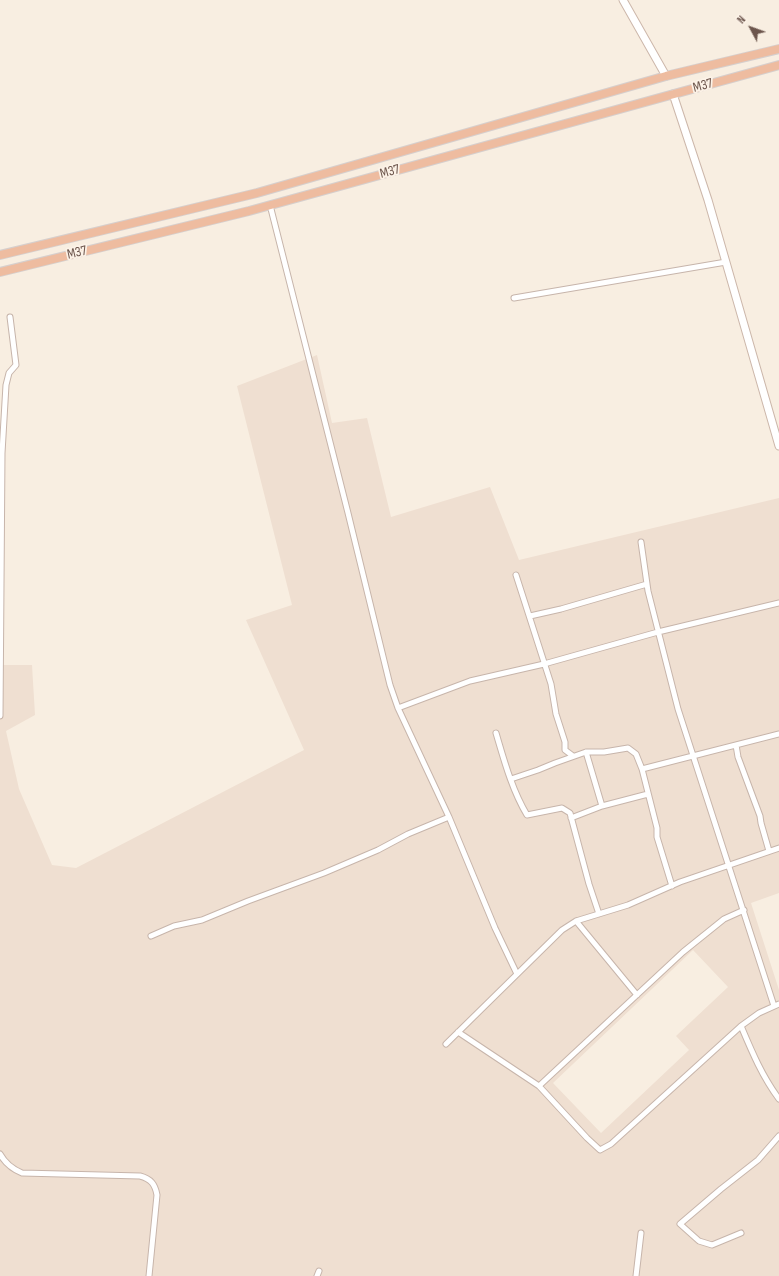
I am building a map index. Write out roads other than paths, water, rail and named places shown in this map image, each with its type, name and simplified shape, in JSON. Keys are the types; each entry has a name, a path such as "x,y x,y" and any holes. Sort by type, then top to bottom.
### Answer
{"highway":[{"name":"M37","path":"0,255 257,193 666,76 779,49"},
{"name":"M37","path":"0,272 193,226 779,65"}],"main road":[{"path":"623,0 666,76"},
{"path":"673,94 708,200 779,446"}],"street":[{"path":"270,205 348,512 390,685 398,708 449,817 495,928 517,974"},
{"path":"514,298 726,262"},
{"path":"0,716 2,590 0,484 2,403 9,373 16,365 10,317"},
{"path":"458,1032 539,1086 600,1150 611,1144 741,1026 759,1013 776,1005 678,709 647,584 641,542"},
{"path":"516,575 551,684 556,714 565,742 565,750 573,756"},
{"path":"530,616 560,610 647,584"},
{"path":"398,708 470,681 544,664 658,632 779,603"},
{"path":"496,733 521,806 527,815 562,808 570,814 589,884 599,914"},
{"path":"642,769 779,734"},
{"path":"736,745 738,757 760,816 769,851"},
{"path":"511,779 586,752 604,752 628,748 636,754 642,769 657,828 657,838 672,886"},
{"path":"586,752 602,806"},
{"path":"571,818 602,806 648,794"},
{"path":"152,936 174,926 202,920 324,873 378,850 408,834 449,817"},
{"path":"446,1044 562,930 576,921 628,905 672,886 779,848"},
{"path":"539,1086 683,952 724,919 744,910"},
{"path":"576,921 637,995"},
{"path":"741,1026 757,1064 768,1084 779,1099"},
{"path":"741,1233 712,1245 699,1241 680,1224 720,1189 758,1160 779,1136"},
{"path":"0,1154 7,1164 14,1170 22,1173 140,1176 152,1181 156,1188 157,1195 149,1276"},
{"path":"636,1276 641,1232"}]}
